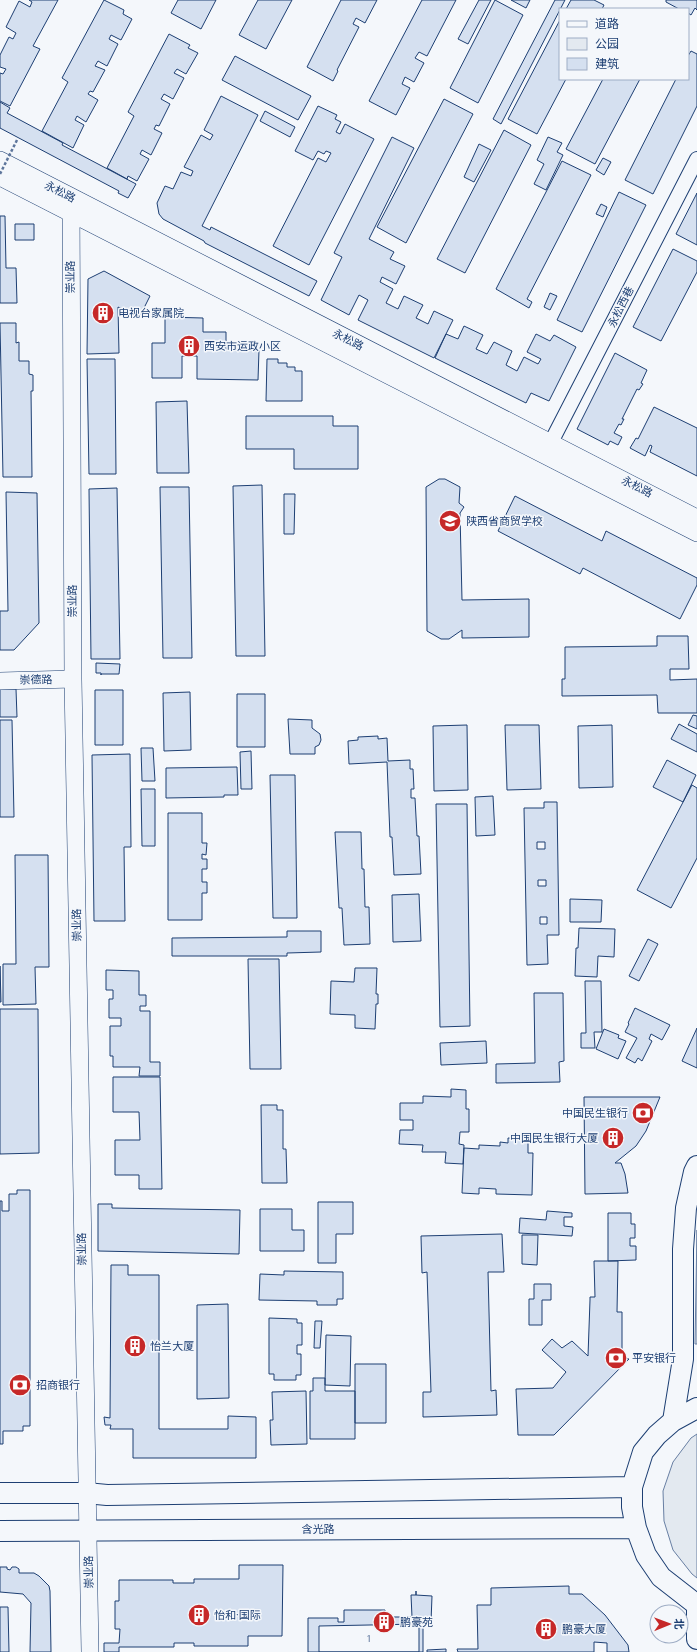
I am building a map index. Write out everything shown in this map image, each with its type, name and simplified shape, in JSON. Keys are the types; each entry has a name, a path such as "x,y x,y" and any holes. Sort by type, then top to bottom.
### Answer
{"main road":[{"path":"673,1421 683,1358 683,1249 686,1208 694,1172 697,1166"},
{"path":"697,1408 673,1421 656,1435 643,1452 632,1487 632,1507 636,1528 646,1555 661,1577 697,1604 697,1639"},
{"path":"0,1493 86,1493 107,1495 632,1487"},
{"name":"含光路","path":"0,1530 636,1528"}],"street":[{"name":"永松西巷","path":"548,449 697,159"},
{"name":"永松路","path":"0,160 70,205"},
{"name":"永松路","path":"0,176 70,205 548,449 697,518"},
{"name":"崇业路","path":"70,205 73,679 86,1493 90,1652"},
{"name":"永松路","path":"548,449 697,534"},
{"name":"崇德路","path":"0,681 73,679"}],"path":[{"path":"0,176 17,140"}],"green space":[{"path":"697,1230 697,1344 695,1344"},
{"path":"697,1434 697,1578 673,1550 664,1521 663,1491 673,1462 691,1438"}],"building":[{"path":"29,0 58,0 33,46 40,49 10,106 0,101 0,73 3,74 6,69 0,67 0,55 9,37 13,39 16,33 6,27 19,1 30,7 32,2"},
{"path":"104,0 124,10 123,14 132,19 121,40 111,35 109,39 118,44 107,66 98,61 95,66 105,70 93,92 90,91 88,94 98,100 86,122 77,116 75,120 84,125 73,148 42,131 68,82 62,78"},
{"path":"178,0 216,0 201,29 171,13"},
{"path":"258,0 292,0 266,49 239,35"},
{"path":"341,0 377,0 365,23 356,18 353,24 359,27 333,81 307,67"},
{"path":"422,0 456,0 427,56 419,52 415,58 424,63 414,82 405,77 402,84 410,88 396,115 369,101"},
{"path":"479,0 491,0 468,44 458,39"},
{"path":"495,0 523,15 478,103 450,88"},
{"path":"511,0 530,0 526,8"},
{"path":"555,0 565,0 561,8 559,8 559,12 501,124 493,119"},
{"path":"571,0 594,0 604,5 602,8 567,8"},
{"path":"666,0 697,0 697,10 695,8 691,15 689,14 689,8 677,8 666,2"},
{"path":"559,22 559,80 565,80 537,134 508,119"},
{"path":"169,34 190,45 188,48 198,53 186,74 177,69 174,73 184,78 173,99 164,94 161,99 170,104 159,126 156,125 154,129 162,133 151,155 142,150 140,154 149,159 137,181 128,176 127,179 107,168 134,116 128,112"},
{"path":"691,51 697,54 697,106 653,194 625,180 675,80 689,80 689,54"},
{"path":"235,56 311,96 298,120 222,80"},
{"path":"602,80 639,80 595,164 566,149"},
{"path":"221,96 258,115 202,226 210,230 211,227 317,281 309,296 205,243 204,241 163,219 159,214 157,203 165,186 173,189 181,172 191,176 193,171 184,167 201,135 210,140 213,135 204,130"},
{"path":"444,99 473,114 406,243 377,227"},
{"path":"0,102 10,108 7,113 63,143 62,145 136,184 128,198 118,193 119,191 0,128"},
{"path":"318,106 337,115 335,119 341,122 336,132 340,134 345,124 374,139 309,265 273,246 318,158 326,162 331,153 326,151 324,154 318,151 313,160 295,151"},
{"path":"265,111 295,127 290,137 260,121"},
{"path":"504,130 531,145 465,273 437,259"},
{"path":"392,137 414,148 369,239 394,252 390,259 405,266 396,284 382,277 380,282 393,289 386,303 398,309 404,296 423,305 416,318 428,324 434,311 453,320 434,358 358,320 368,300 359,295 349,315 321,300 342,257 334,253"},
{"path":"548,137 562,143 557,152 563,155 546,190 534,184 544,164 537,160"},
{"path":"479,144 491,150 474,182 464,177"},
{"path":"603,158 611,162 604,175 596,170"},
{"path":"562,161 591,175 527,299 532,302 529,308 496,289"},
{"path":"619,192 646,205 582,332 557,320"},
{"path":"697,193 697,245 676,234"},
{"path":"601,204 607,207 603,217 596,214"},
{"path":"0,216 5,216 6,268 16,268 17,303 0,303"},
{"path":"15,224 34,224 34,240 15,240"},
{"path":"673,249 697,261 697,272 661,341 633,327"},
{"name":"电视台家属院","path":"104,271 150,296 139,318 118,307 119,353 87,354 88,279"},
{"path":"550,293 557,296 550,310 544,307"},
{"name":"西安市运政小区","path":"165,317 203,318 203,332 226,332 226,349 259,350 258,380 197,379 197,356 182,356 182,378 152,378 152,343 165,343"},
{"path":"0,323 16,323 16,343 19,342 19,361 29,361 29,374 33,375 33,391 31,391 32,477 3,477"},
{"path":"464,326 483,335 476,349 487,354 494,342 512,351 506,365 517,371 524,357 538,364 541,359 527,352 536,334 550,341 554,335 576,347 549,401 531,393 526,403 435,358 446,334 458,339"},
{"path":"615,353 647,370 641,383 643,384 639,390 637,389 622,419 624,419 621,425 619,424 614,433 622,437 618,445 610,441 608,445 577,429"},
{"path":"87,359 115,359 116,474 89,474"},
{"path":"267,359 278,359 278,363 287,363 287,367 295,367 295,371 302,371 302,401 266,401"},
{"path":"187,401 189,473 157,473 156,402"},
{"path":"654,407 697,428 697,476 650,452 652,446 650,445 645,456 630,448 636,438 638,439"},
{"path":"246,416 333,416 333,426 358,426 358,469 294,469 294,449 246,449"},
{"path":"439,479 445,479 460,487 459,503 464,507 460,513 462,600 529,599 529,637 462,638 462,630 449,639 441,639 427,631 426,487"},
{"path":"262,485 265,656 236,656 233,486"},
{"path":"160,487 189,487 192,658 163,658"},
{"path":"117,488 120,659 91,659 89,489"},
{"path":"6,492 37,493 39,623 14,650 0,650 0,611 8,611"},
{"path":"284,494 295,494 294,534 284,534"},
{"path":"515,496 602,541 606,531 697,578 697,585 680,619 583,568 580,574 498,531"},
{"path":"657,636 688,636 689,669 670,669 670,680 697,679 697,713 658,713 657,695 562,696 562,679 565,679 565,647 657,646"},
{"path":"96,663 120,664 119,674 96,673"},
{"path":"0,689 16,689 17,717 0,717"},
{"path":"95,690 123,690 123,745 95,745"},
{"path":"190,692 191,750 164,751 163,693"},
{"path":"237,694 265,694 265,747 237,747"},
{"path":"693,715 697,716 697,729 688,725"},
{"path":"288,719 312,720 312,728 320,734 321,740 319,745 315,747 315,754 290,754"},
{"path":"0,720 12,720 14,817 0,817"},
{"path":"679,724 697,734 697,752 671,739"},
{"path":"467,725 468,790 434,791 433,726"},
{"path":"505,725 539,725 541,789 507,790"},
{"path":"612,725 613,787 579,788 578,726"},
{"path":"378,736 378,739 387,738 388,761 410,760 410,769 413,769 414,789 411,789 411,798 415,798 421,874 394,875 392,837 390,837 387,762 349,764 348,741 358,740 358,737"},
{"path":"141,748 153,748 155,781 142,781"},
{"path":"251,751 252,789 241,789 240,752"},
{"path":"130,754 131,847 124,847 125,921 94,921 92,755"},
{"path":"667,760 696,775 683,802 653,787"},
{"path":"237,767 238,795 224,795 224,797 166,798 166,768"},
{"path":"270,775 295,775 297,918 273,918"},
{"path":"692,785 697,788 697,858 671,908 637,890"},
{"path":"141,789 155,789 155,846 142,846"},
{"path":"493,796 495,835 476,836 475,797"},
{"path":"544,802 557,802 559,935 547,935 548,964 527,965 524,808 544,808","holes":["537,842 545,842 545,849 537,849","538,880 546,880 546,886 538,886","540,917 547,917 547,924 540,924"]},
{"path":"436,804 467,804 470,1026 440,1027"},
{"path":"168,813 202,813 202,843 207,843 206,855 202,854 202,859 207,859 207,869 202,869 202,882 207,882 207,893 202,893 202,920 168,920"},
{"path":"335,832 361,832 365,907 369,907 370,944 344,945 342,908 339,908"},
{"path":"15,855 48,855 49,967 35,967 36,1004 3,1005 3,964 16,964"},
{"path":"419,894 421,941 393,942 392,895"},
{"path":"570,899 602,900 601,922 570,922"},
{"path":"579,928 615,929 614,957 598,956 597,977 575,976 576,948 578,948"},
{"path":"287,931 321,931 321,952 287,953 287,956 172,956 172,938 287,937"},
{"path":"648,939 658,944 639,981 629,976"},
{"path":"248,959 279,959 281,1069 250,1069"},
{"path":"0,966 1,1002 0,1002"},
{"path":"355,968 377,968 376,994 378,994 378,1004 376,1004 375,1029 355,1028 355,1015 330,1014 331,981 354,982"},
{"path":"106,970 139,971 139,995 146,995 146,1006 140,1006 140,1011 150,1011 150,1062 160,1062 160,1076 139,1076 140,1067 113,1067 113,1056 110,1056 110,1026 121,1026 121,1018 109,1018 109,999 113,999 113,990 106,990"},
{"path":"585,981 601,981 602,1032 594,1032 595,1048 581,1048 581,1033 586,1033"},
{"path":"534,993 563,993 564,1061 559,1062 560,1082 496,1083 496,1064 535,1063"},
{"path":"635,1008 670,1025 662,1040 651,1034 649,1039 652,1041 642,1061 638,1058 635,1063 626,1058 637,1038 625,1032"},
{"path":"0,1009 38,1009 39,1153 0,1154"},
{"path":"697,1028 697,1068 682,1061"},
{"path":"604,1029 619,1035 618,1038 626,1041 618,1059 596,1049"},
{"path":"486,1041 487,1063 441,1065 440,1043"},
{"path":"113,1077 160,1077 162,1189 139,1189 139,1175 115,1175 115,1140 140,1140 139,1112 113,1112"},
{"path":"451,1089 466,1090 466,1109 469,1109 469,1132 460,1132 459,1144 464,1145 463,1164 445,1163 446,1152 422,1152 423,1145 399,1144 400,1130 413,1130 413,1120 400,1120 400,1103 423,1103 423,1096 451,1097"},
{"name":"中国民生银行大厦","path":"584,1097 660,1097 646,1131 636,1146 615,1163 621,1163 625,1174 628,1193 585,1194"},
{"path":"261,1105 277,1105 277,1110 283,1110 283,1149 286,1149 287,1183 262,1183"},
{"path":"508,1138 528,1139 528,1153 533,1153 532,1195 496,1194 496,1189 479,1188 479,1194 462,1193 464,1148 479,1149 479,1145 500,1146 500,1142 508,1143"},
{"path":"17,1190 30,1190 30,1426 23,1426 23,1431 3,1431 3,1444 0,1444 0,1201 2,1201 2,1211 9,1211 9,1194 17,1194"},
{"path":"318,1202 353,1202 353,1234 336,1234 336,1263 318,1263"},
{"path":"98,1204 112,1204 112,1208 240,1210 239,1254 98,1251"},
{"path":"260,1209 292,1209 292,1230 304,1230 304,1251 260,1251"},
{"path":"547,1211 572,1213 572,1217 564,1217 564,1226 573,1227 572,1236 519,1233 520,1218 546,1220"},
{"path":"608,1213 631,1213 631,1224 635,1224 635,1238 630,1238 630,1246 636,1246 636,1260 608,1261"},
{"path":"502,1234 504,1272 488,1272 491,1391 496,1390 497,1415 423,1417 423,1392 431,1392 427,1272 422,1273 421,1236"},
{"path":"522,1235 538,1235 537,1265 522,1264"},
{"path":"594,1261 618,1261 617,1312 622,1312 622,1358 629,1359 554,1435 518,1435 516,1389 553,1388 566,1372 542,1350 552,1339 562,1348 572,1341 588,1356 590,1297 595,1297"},
{"name":"怡兰大厦","path":"111,1265 128,1265 128,1275 159,1275 159,1429 228,1429 228,1416 256,1417 256,1458 133,1458 133,1429 110,1429 111,1425 105,1425 104,1417 110,1418"},
{"path":"284,1271 343,1272 343,1299 337,1299 337,1305 317,1305 317,1301 259,1300 260,1274 284,1275"},
{"path":"534,1284 551,1284 551,1300 542,1300 542,1325 529,1325 529,1299 534,1299"},
{"path":"228,1304 229,1398 197,1399 197,1305"},
{"path":"269,1318 297,1319 297,1323 302,1323 302,1345 297,1345 297,1354 301,1354 301,1375 296,1375 296,1380 274,1380 274,1374 269,1374"},
{"path":"315,1321 322,1321 320,1348 314,1348"},
{"path":"326,1335 351,1336 350,1386 325,1385"},
{"path":"355,1364 386,1364 386,1423 355,1423"},
{"path":"313,1378 325,1378 325,1391 355,1391 355,1439 310,1439 310,1391 313,1391"},
{"path":"306,1391 307,1444 271,1445 270,1420 273,1420 272,1392"},
{"name":"怡和·国际","path":"239,1565 283,1565 282,1636 248,1636 248,1646 194,1646 194,1643 174,1643 174,1647 119,1647 119,1652 104,1652 104,1643 119,1643 120,1629 115,1629 115,1601 119,1601 119,1580 173,1580 173,1583 194,1583 194,1579 239,1579"},
{"path":"0,1567 7,1567 7,1569 10,1570 12,1567 16,1567 19,1569 19,1573 34,1573 49,1586 51,1652 30,1652 31,1603 23,1594 0,1592"},
{"name":"鹏豪大厦","path":"569,1586 569,1594 582,1594 605,1615 628,1645 629,1652 607,1652 607,1643 594,1642 594,1652 458,1652 457,1649 478,1649 477,1605 491,1605 491,1588"},
{"name":"鹏豪苑","path":"411,1595 432,1596 431,1622 423,1621 423,1652 308,1652 308,1618 338,1618 338,1622 344,1622 344,1610 385,1610 385,1620 392,1620 392,1617 412,1617"},
{"path":"0,1607 8,1607 9,1652 0,1652"},
{"path":"419,1624 419,1652 319,1652 319,1626"},
{"path":"446,1649 446,1652 427,1652 427,1650"}],"place":[{"name":"电视台家属院","path":"103,313"},
{"name":"西安市运政小区","path":"189,346"},
{"name":"陕西省商贸学校","path":"450,521"},
{"name":"中国民生银行","path":"643,1113"},
{"name":"中国民生银行大厦","path":"613,1138"},
{"name":"怡兰大厦","path":"135,1346"},
{"name":"平安银行","path":"616,1358"},
{"name":"招商银行","path":"20,1385"},
{"name":"怡和·国际","path":"199,1615"},
{"name":"鹏豪苑","path":"384,1622"},
{"name":"鹏豪大厦","path":"546,1629"}]}
